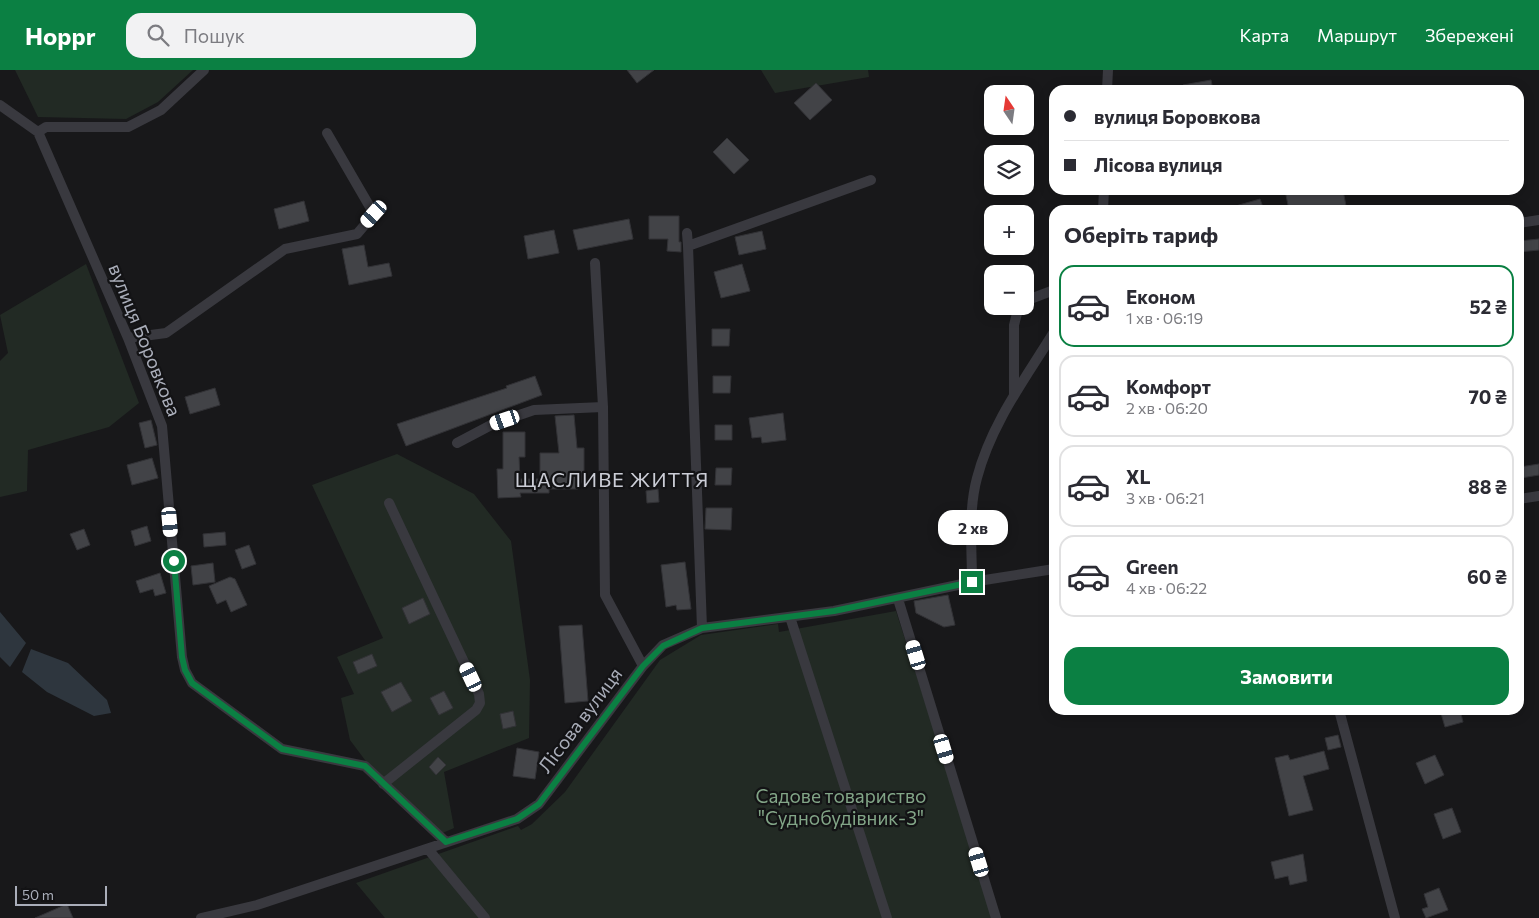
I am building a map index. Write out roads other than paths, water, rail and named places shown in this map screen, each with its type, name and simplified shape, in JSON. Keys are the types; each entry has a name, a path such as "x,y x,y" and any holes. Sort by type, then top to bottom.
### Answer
{"street":[{"path":"0,105 38,132 46,128 128,127 161,110 204,70"},
{"path":"1107,85 1108,70"},
{"name":"вулиця Боровкова","path":"38,132 128,338 162,426 182,657 185,670 192,683 282,749 365,766 446,842"},
{"path":"128,338 166,333 285,249 357,234 374,214 327,133"},
{"path":"688,246 871,180"},
{"path":"1524,222 1539,220"},
{"path":"687,233 702,628"},
{"path":"595,263 602,407 605,595 643,666"},
{"path":"1034,298 1049,292"},
{"path":"1014,395 1014,325 1017,315"},
{"path":"972,582 973,500 977,479 994,430 1049,340"},
{"path":"457,443 493,424 534,410 602,407"},
{"path":"1524,498 1539,496"},
{"path":"383,784 476,710 480,703 479,694 389,503"},
{"name":"Лісова вулиця","path":"201,918 258,905 517,819 539,804 643,666 663,646 702,628 790,617 898,599 972,582 1049,570"},
{"path":"898,599 996,918"},
{"path":"790,617 886,918"},
{"path":"1340,715 1395,918"},
{"path":"428,849 485,918"}],"district":[{"name":"ЩАСЛИВЕ ЖИТТЯ","path":"612,480"}],"park label":[{"name":"Садове товариство \"Суднобудівник-3\"","path":"841,807"}]}
